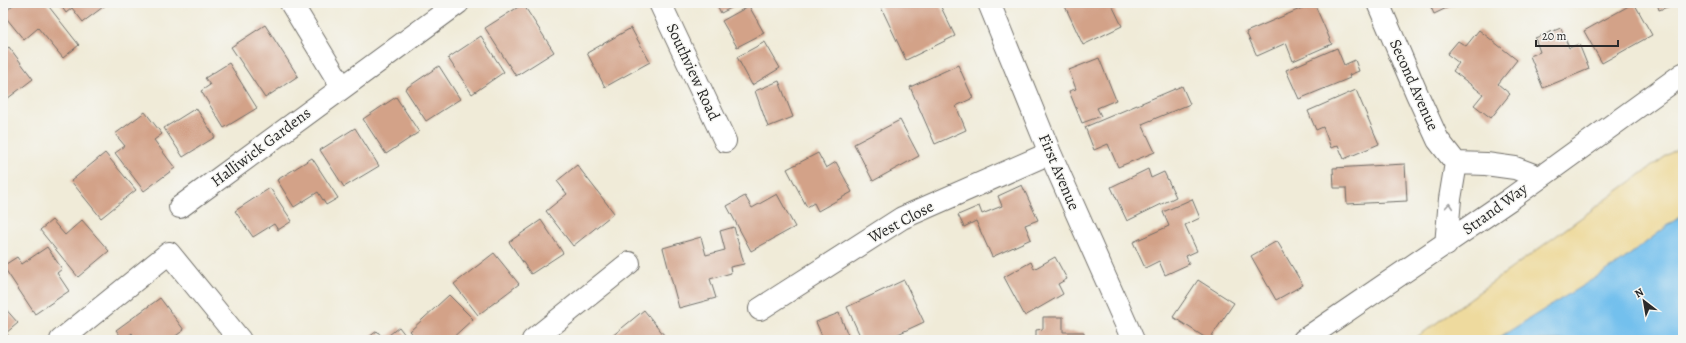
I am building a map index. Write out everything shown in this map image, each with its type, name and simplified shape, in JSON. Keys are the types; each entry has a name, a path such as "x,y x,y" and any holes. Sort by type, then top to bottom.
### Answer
{"street":[{"path":"291,3 342,87"},
{"name":"Halliwick Gardens","path":"180,207 458,3"},
{"name":"Southview Road","path":"660,3 725,141"},
{"name":"First Avenue","path":"989,3 1050,153 1133,340"},
{"name":"Second Avenue","path":"1378,3 1438,140 1456,163"},
{"name":"Strand Way","path":"1304,340 1446,245 1683,74"},
{"name":"West Close","path":"760,309 902,218 1050,153"},
{"path":"1446,245 1450,199 1456,163 1486,164 1515,168 1539,177"},
{"path":"61,340 169,253 240,340"},
{"path":"533,340 629,263"}],"sand":[{"path":"1683,145 1683,340 1413,340 1666,156"}],"water":[{"path":"1683,214 1683,340 1495,340 1619,263"}],"building":[{"path":"15,3 46,3 79,45 63,58 38,28 24,40 3,14"},
{"path":"59,3 107,4 83,22 72,8 66,13"},
{"path":"716,3 741,3 721,13"},
{"path":"879,3 939,3 955,36 906,60"},
{"path":"1111,3 1122,26 1083,45 1064,4"},
{"path":"1314,3 1332,44 1293,61 1286,43 1257,56 1246,32"},
{"path":"1429,3 1457,3 1434,14"},
{"path":"1634,3 1652,35 1602,63 1584,31"},
{"path":"1657,3 1678,3 1659,10"},
{"path":"523,4 554,52 516,76 485,28"},
{"path":"749,6 764,33 737,47 722,21"},
{"path":"265,25 298,76 265,98 231,47"},
{"path":"631,28 650,62 605,87 587,53"},
{"path":"1561,28 1569,48 1579,44 1589,69 1543,88 1530,56 1540,52 1535,38"},
{"path":"1479,30 1517,60 1498,84 1510,94 1491,118 1474,105 1483,94 1453,71 1459,63 1447,54 1458,41 1466,46"},
{"path":"481,36 504,72 472,94 448,58"},
{"path":"765,42 780,68 752,85 737,57"},
{"path":"9,47 33,79 3,102 3,51"},
{"path":"1337,48 1344,65 1355,60 1359,71 1349,75 1350,78 1299,99 1286,70"},
{"path":"1099,58 1116,100 1097,108 1101,116 1082,123 1069,91 1076,89 1069,70"},
{"path":"229,63 257,108 224,128 201,91 210,85 205,78"},
{"path":"958,65 973,98 956,106 966,130 935,144 910,87"},
{"path":"439,66 460,99 426,121 405,89"},
{"path":"779,81 793,117 768,127 755,91"},
{"path":"1182,86 1190,104 1142,124 1155,152 1118,167 1108,144 1094,150 1085,127"},
{"path":"1356,90 1379,144 1344,159 1338,145 1331,148 1323,127 1316,130 1308,111"},
{"path":"396,97 419,132 386,154 363,119"},
{"path":"196,108 215,137 183,157 164,128"},
{"path":"145,112 162,134 154,140 175,168 144,191 115,153 125,146 115,134"},
{"path":"900,120 919,156 873,181 854,144"},
{"path":"355,128 379,166 344,187 320,150"},
{"path":"105,153 136,190 101,218 71,181"},
{"path":"818,153 826,168 836,162 852,192 818,211 814,203 807,207 787,169"},
{"path":"312,158 338,198 326,205 318,192 294,207 277,180"},
{"path":"1405,164 1407,201 1347,204 1346,188 1334,188 1333,168"},
{"path":"577,165 614,213 573,246 546,211 567,194 557,181"},
{"path":"1148,169 1151,178 1164,172 1176,197 1127,221 1111,187"},
{"path":"1022,185 1038,220 1025,225 1031,239 992,257 976,221 964,227 958,215 979,206 982,214 1002,206 998,196"},
{"path":"270,188 292,221 278,230 274,224 253,237 235,211"},
{"path":"777,194 795,227 751,251 727,206 745,196 752,208"},
{"path":"1192,199 1200,218 1185,225 1197,251 1186,256 1189,264 1165,275 1159,261 1145,268 1133,242 1169,226 1163,212"},
{"path":"52,220 65,235 82,220 109,251 78,277 40,230"},
{"path":"541,220 563,253 531,274 509,242"},
{"path":"734,227 744,264 730,267 731,273 710,279 716,298 679,308 663,248 701,237 706,255 725,250 720,231"},
{"path":"1277,241 1303,285 1276,300 1251,256"},
{"path":"47,247 62,269 57,273 69,291 35,314 3,266 17,257 22,264"},
{"path":"494,253 519,284 478,315 454,284"},
{"path":"1055,257 1067,279 1058,284 1063,294 1025,316 1004,277 1031,262 1034,269"},
{"path":"904,280 924,322 885,340 862,340 847,307"},
{"path":"1198,280 1234,303 1209,340 1173,317"},
{"path":"449,295 473,319 450,340 418,340 410,331"},
{"path":"160,298 184,330 170,340 137,340 132,333 124,340 116,330"},
{"path":"3,306 18,323 6,333 12,340 3,340"},
{"path":"644,310 668,340 613,340 611,337"},
{"path":"839,313 850,340 813,340 822,336 816,322"},
{"path":"1043,317 1063,317 1063,332 1084,332 1084,340 1036,340 1036,330 1043,329"},
{"path":"399,327 409,340 365,340 377,331 384,339"}]}
